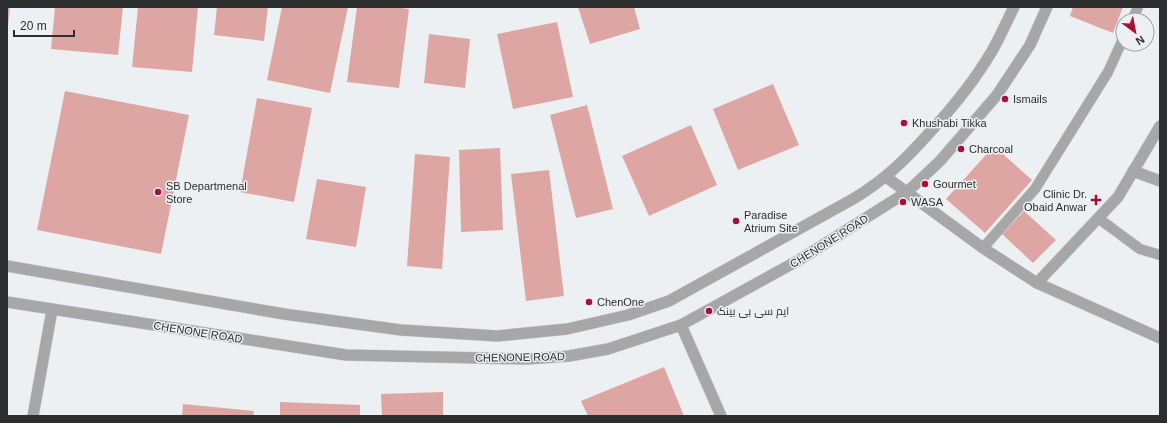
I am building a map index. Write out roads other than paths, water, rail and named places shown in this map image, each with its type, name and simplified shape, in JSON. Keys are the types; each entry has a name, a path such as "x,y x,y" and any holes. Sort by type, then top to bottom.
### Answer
{"street":[{"name":"CHENONE ROAD","path":"7,266 284,314 401,330 497,336 567,330 628,315 669,301 853,199 886,177 902,164 957,102 992,51 1014,7"},
{"name":"CHENONE ROAD","path":"7,302 354,355 527,359 569,356 608,350 681,324 799,260 907,192 940,161 996,95 1030,45 1047,7"},
{"path":"1037,284 1118,197 1160,126"},
{"path":"1133,171 1160,181"},
{"path":"886,177 983,248 1037,284 1160,338"},
{"path":"33,416 52,310"},
{"path":"681,324 721,416"}],"lane":[{"path":"983,248 1035,188 1108,72 1117,52"},
{"path":"1098,218 1140,249 1160,255"}],"place":[{"name":"Ismails","path":"1005,99"},
{"name":"Khushabi Tikka","path":"904,123"},
{"name":"Charcoal","path":"961,149"},
{"name":"Gourmet","path":"925,184"},
{"name":"SB Departmenal Store","path":"158,192"},
{"name":"Clinic Dr. Obaid Anwar","path":"1096,200"},
{"name":"WASA","path":"903,202"},
{"name":"Paradise Atrium Site","path":"736,221"},
{"name":"ChenOne","path":"589,302"},
{"name":"ایم سی بی بینک","path":"709,311"}]}
